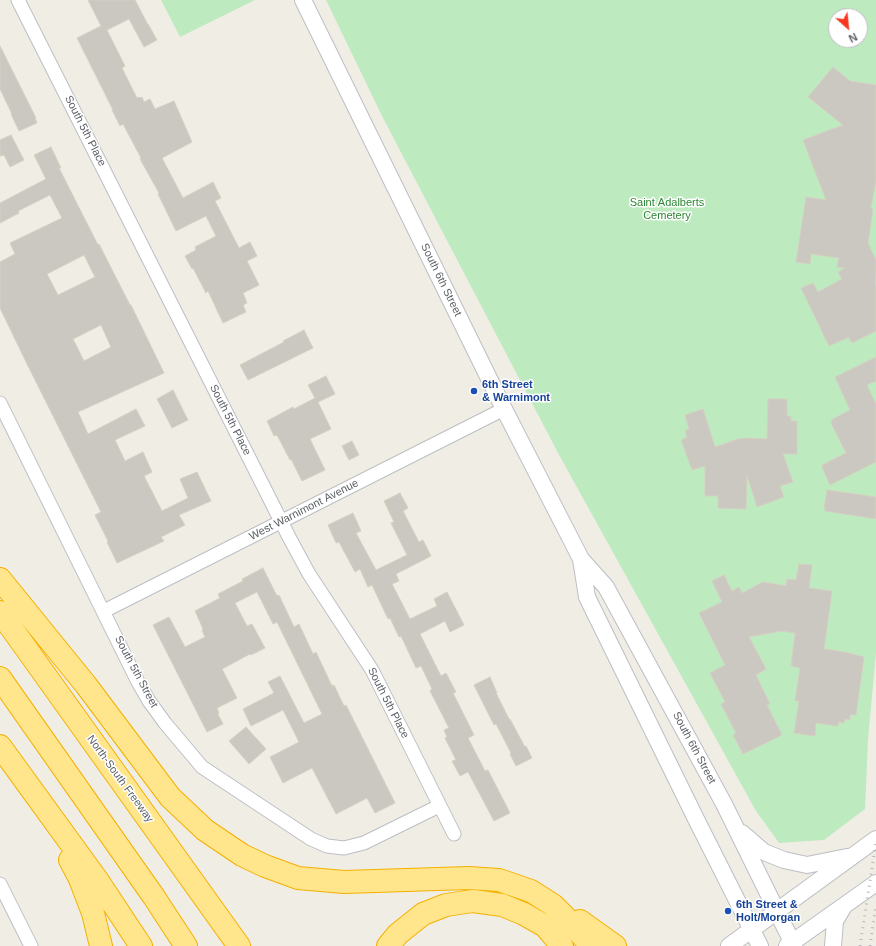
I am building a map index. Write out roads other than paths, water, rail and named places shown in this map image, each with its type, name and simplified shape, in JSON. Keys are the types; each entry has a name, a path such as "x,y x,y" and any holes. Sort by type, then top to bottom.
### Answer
{"highway":[{"path":"0,580 86,685 170,797 205,830 242,855 265,866 298,878 344,882 469,878 499,880 531,891 573,916 615,946"},
{"name":"North-South Freeway","path":"0,612 239,946"},
{"path":"0,678 154,897 186,946"},
{"path":"0,746 98,881 141,946"},
{"path":"28,784 80,880 93,914 101,946"},
{"path":"388,946 398,934 423,914 446,905 473,901 502,905 524,914 545,926 562,946"},
{"path":"554,905 591,946"}],"street":[{"name":"South 5th Place","path":"18,0 281,522 309,574 372,670 454,834"},
{"name":"South 6th Street","path":"302,0 504,409 581,559 606,587 736,829 791,945"},
{"name":"South 5th Street","path":"0,403 104,610 138,682 149,701 165,723 202,767 311,839 327,846 344,848 364,843 439,806"},
{"name":"West Warnimont Avenue","path":"104,610 504,409"},
{"name":"South 6th Street","path":"581,559 587,597 696,820 760,946"},
{"path":"736,829 764,852 784,860 807,865 852,856"},
{"path":"730,946 876,839"},
{"path":"791,945 876,883"},
{"path":"0,884 30,946"},
{"path":"833,946 835,921 844,906"}],"railway":[{"path":"860,946 876,842"},
{"path":"870,946 876,905"}],"place":[{"name":"6th Street & Warnimont","path":"474,391"},
{"name":"6th Street & Holt/Morgan","path":"728,911"}],"park label":[{"name":"Saint Adalberts Cemetery","path":"667,209"}]}
